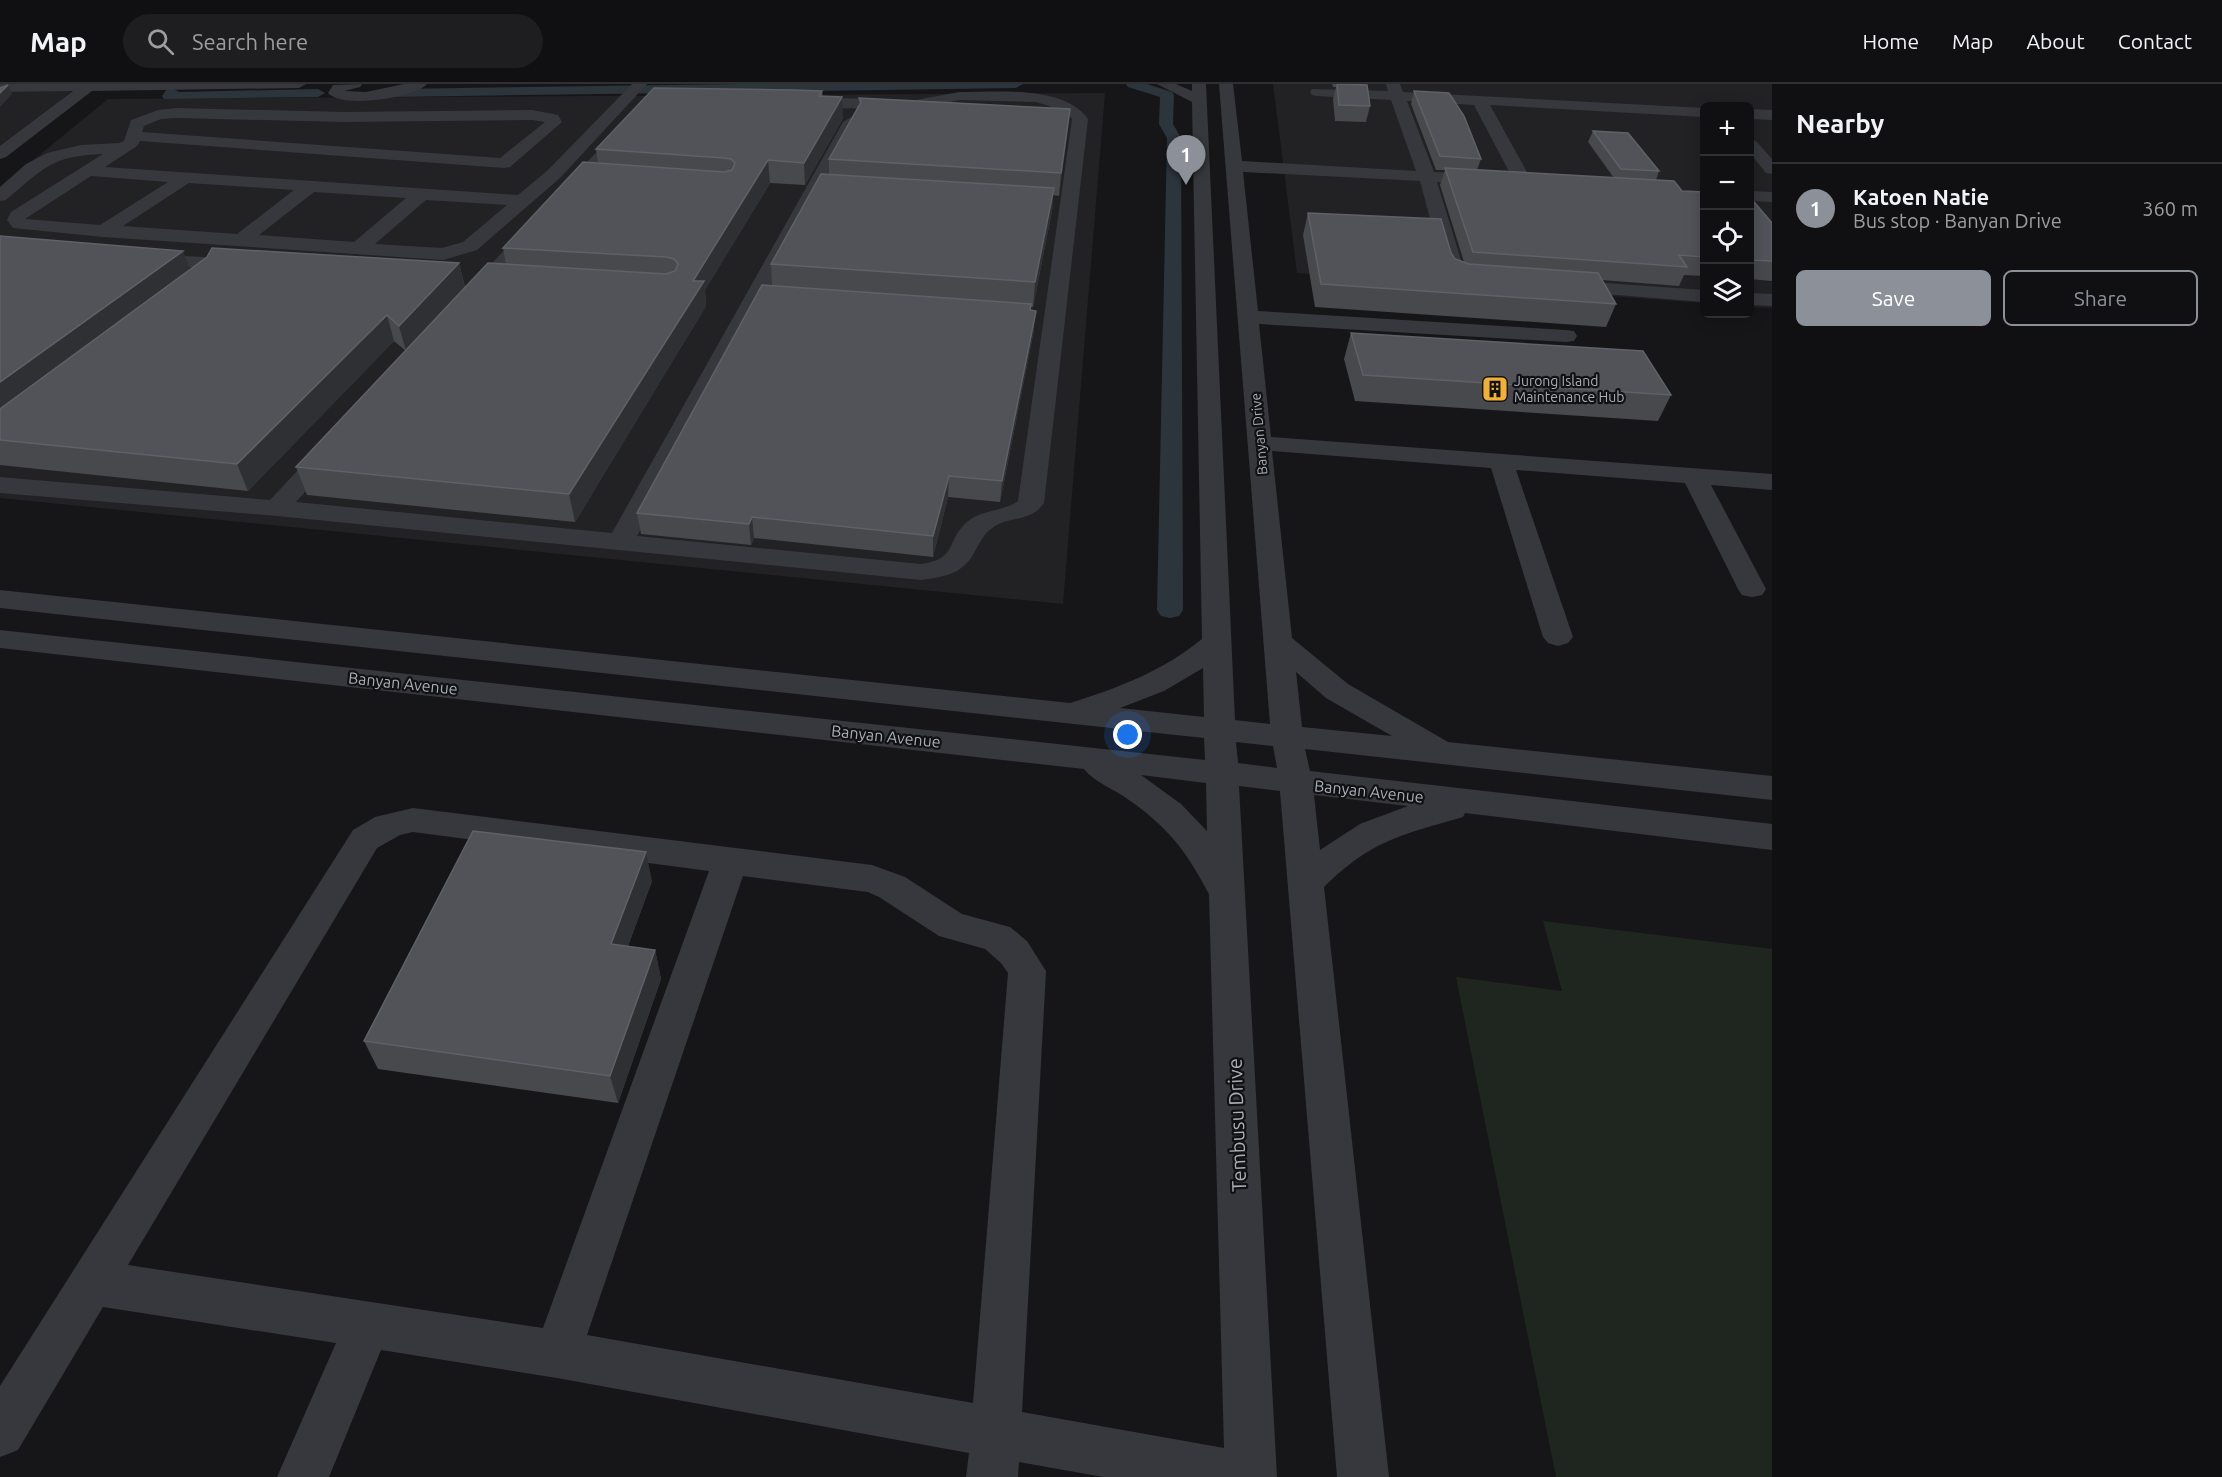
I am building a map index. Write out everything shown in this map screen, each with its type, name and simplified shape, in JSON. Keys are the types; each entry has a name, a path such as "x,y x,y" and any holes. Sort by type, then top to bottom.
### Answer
{"street":[{"path":"0,88 300,84"},
{"path":"355,84 338,87 335,93 345,96 370,95 420,84"},
{"path":"1164,84 1199,92 1223,773"},
{"name":"Banyan Drive","path":"1226,84 1287,737 1296,783"},
{"path":"0,154 88,87"},
{"path":"517,168 554,122 553,118 532,115 344,117 177,113 158,115 137,123 135,136 131,143 17,216 16,220 20,224 28,225 240,241 426,254 457,252 470,246 554,174 636,88"},
{"path":"1395,90 1427,177 1456,275 1460,278"},
{"path":"1317,93 1395,90 1479,100 1700,112"},
{"path":"1558,91 1568,105"},
{"path":"0,485 277,508 921,572 940,571 955,564 979,525 988,519 1025,510 1031,503 1043,316 1070,204 1080,119 1072,109 1037,98 959,96 916,105 798,94 776,102"},
{"path":"344,117 370,95"},
{"path":"1479,100 1524,183"},
{"path":"1754,114 1772,115"},
{"path":"456,314 500,279 582,177 635,120"},
{"path":"620,542 767,296 815,188 851,122"},
{"path":"135,136 517,168 604,179"},
{"path":"0,196 42,161 56,155 122,148"},
{"path":"1754,149 1772,169"},
{"path":"1234,166 1546,184"},
{"path":"87,171 523,201"},
{"path":"103,231 185,178"},
{"path":"240,241 311,186"},
{"path":"815,188 838,189"},
{"path":"357,249 422,194"},
{"path":"1754,196 1772,197"},
{"path":"1046,202 1070,204"},
{"path":"198,283 208,276 209,272 205,268 127,261 266,266"},
{"path":"465,278 500,279"},
{"path":"1540,285 1700,296"},
{"path":"1754,299 1772,300"},
{"path":"1248,317 1566,336"},
{"path":"277,508 350,429"},
{"path":"1260,443 1772,482"},
{"path":"1501,462 1558,637"},
{"path":"1694,476 1752,589"},
{"path":"0,599 1772,788"},
{"name":"Banyan Avenue","path":"0,639 1223,773 1772,837"},
{"path":"1278,641 1337,691 1448,754"},
{"path":"1068,714 1128,695 1169,677 1196,660 1217,642"},
{"path":"1086,758 1139,788 1178,819 1205,852 1227,896"},
{"name":"Tembusu Drive","path":"1223,773 1251,1477"},
{"path":"1296,783 1363,1477"},
{"path":"1306,883 1332,857 1369,832 1416,815 1477,803"},
{"path":"0,1432 365,839 379,828 413,820 872,879 892,887 951,926 997,937 1014,952 1027,971 994,1455"},
{"path":"557,1354 730,861"},
{"path":"92,1282 557,1354 994,1455 1245,1477"},
{"path":"303,1477 368,1325"}],"shaded area":[{"path":"0,84 80,84 0,151"},
{"path":"1273,84 1772,84 1772,308 1754,307 1754,102 1700,102 1700,303 1297,273"},
{"path":"1105,93 1063,604 0,498 0,187 108,99"},
{"path":"1543,921 1772,949 1772,1477 1556,1477 1456,977 1562,991"}],"building":[{"path":"1337,84 1367,85 1370,106 1339,105"},
{"path":"654,88 822,91 819,96 842,97 804,163 768,160 693,281 704,281 569,494 296,467 488,263 666,274 675,271 678,264 674,259 666,257 503,248 583,162 724,172 732,170 735,163 731,159 596,149"},
{"path":"1414,91 1449,93 1464,116 1481,159 1440,156"},
{"path":"859,98 1070,109 1061,173 829,159 861,102"},
{"path":"1593,131 1628,133 1659,171 1621,169"},
{"path":"1445,168 1674,181 1682,191 1700,192 1700,257 1679,255 1687,267 1473,252"},
{"path":"821,174 1054,188 1035,282 771,264"},
{"path":"1754,202 1772,223 1772,261 1754,260"},
{"path":"1308,213 1441,219 1455,259 1469,264 1598,273 1616,304 1321,284"},
{"path":"0,236 183,251 0,382"},
{"path":"212,248 459,263 399,326 387,315 237,464 0,440 0,409 207,257"},
{"path":"762,285 1031,304 1030,310 1036,311 1002,481 949,476 933,536 752,517 749,524 637,513"},
{"path":"1351,333 1643,351 1671,395 1363,375"},
{"path":"473,831 646,852 611,944 655,950 610,1076 364,1041"}],"waterway":[{"path":"394,93 1016,84"},
{"path":"1133,84 1167,95 1166,124 1174,138 1170,610"},
{"path":"172,92 169,96 318,93"}],"place":[{"name":"Katoen Natie","path":"1186,185"},
{"name":"Jurong Island Maintenance Hub","path":"1495,389"}]}
